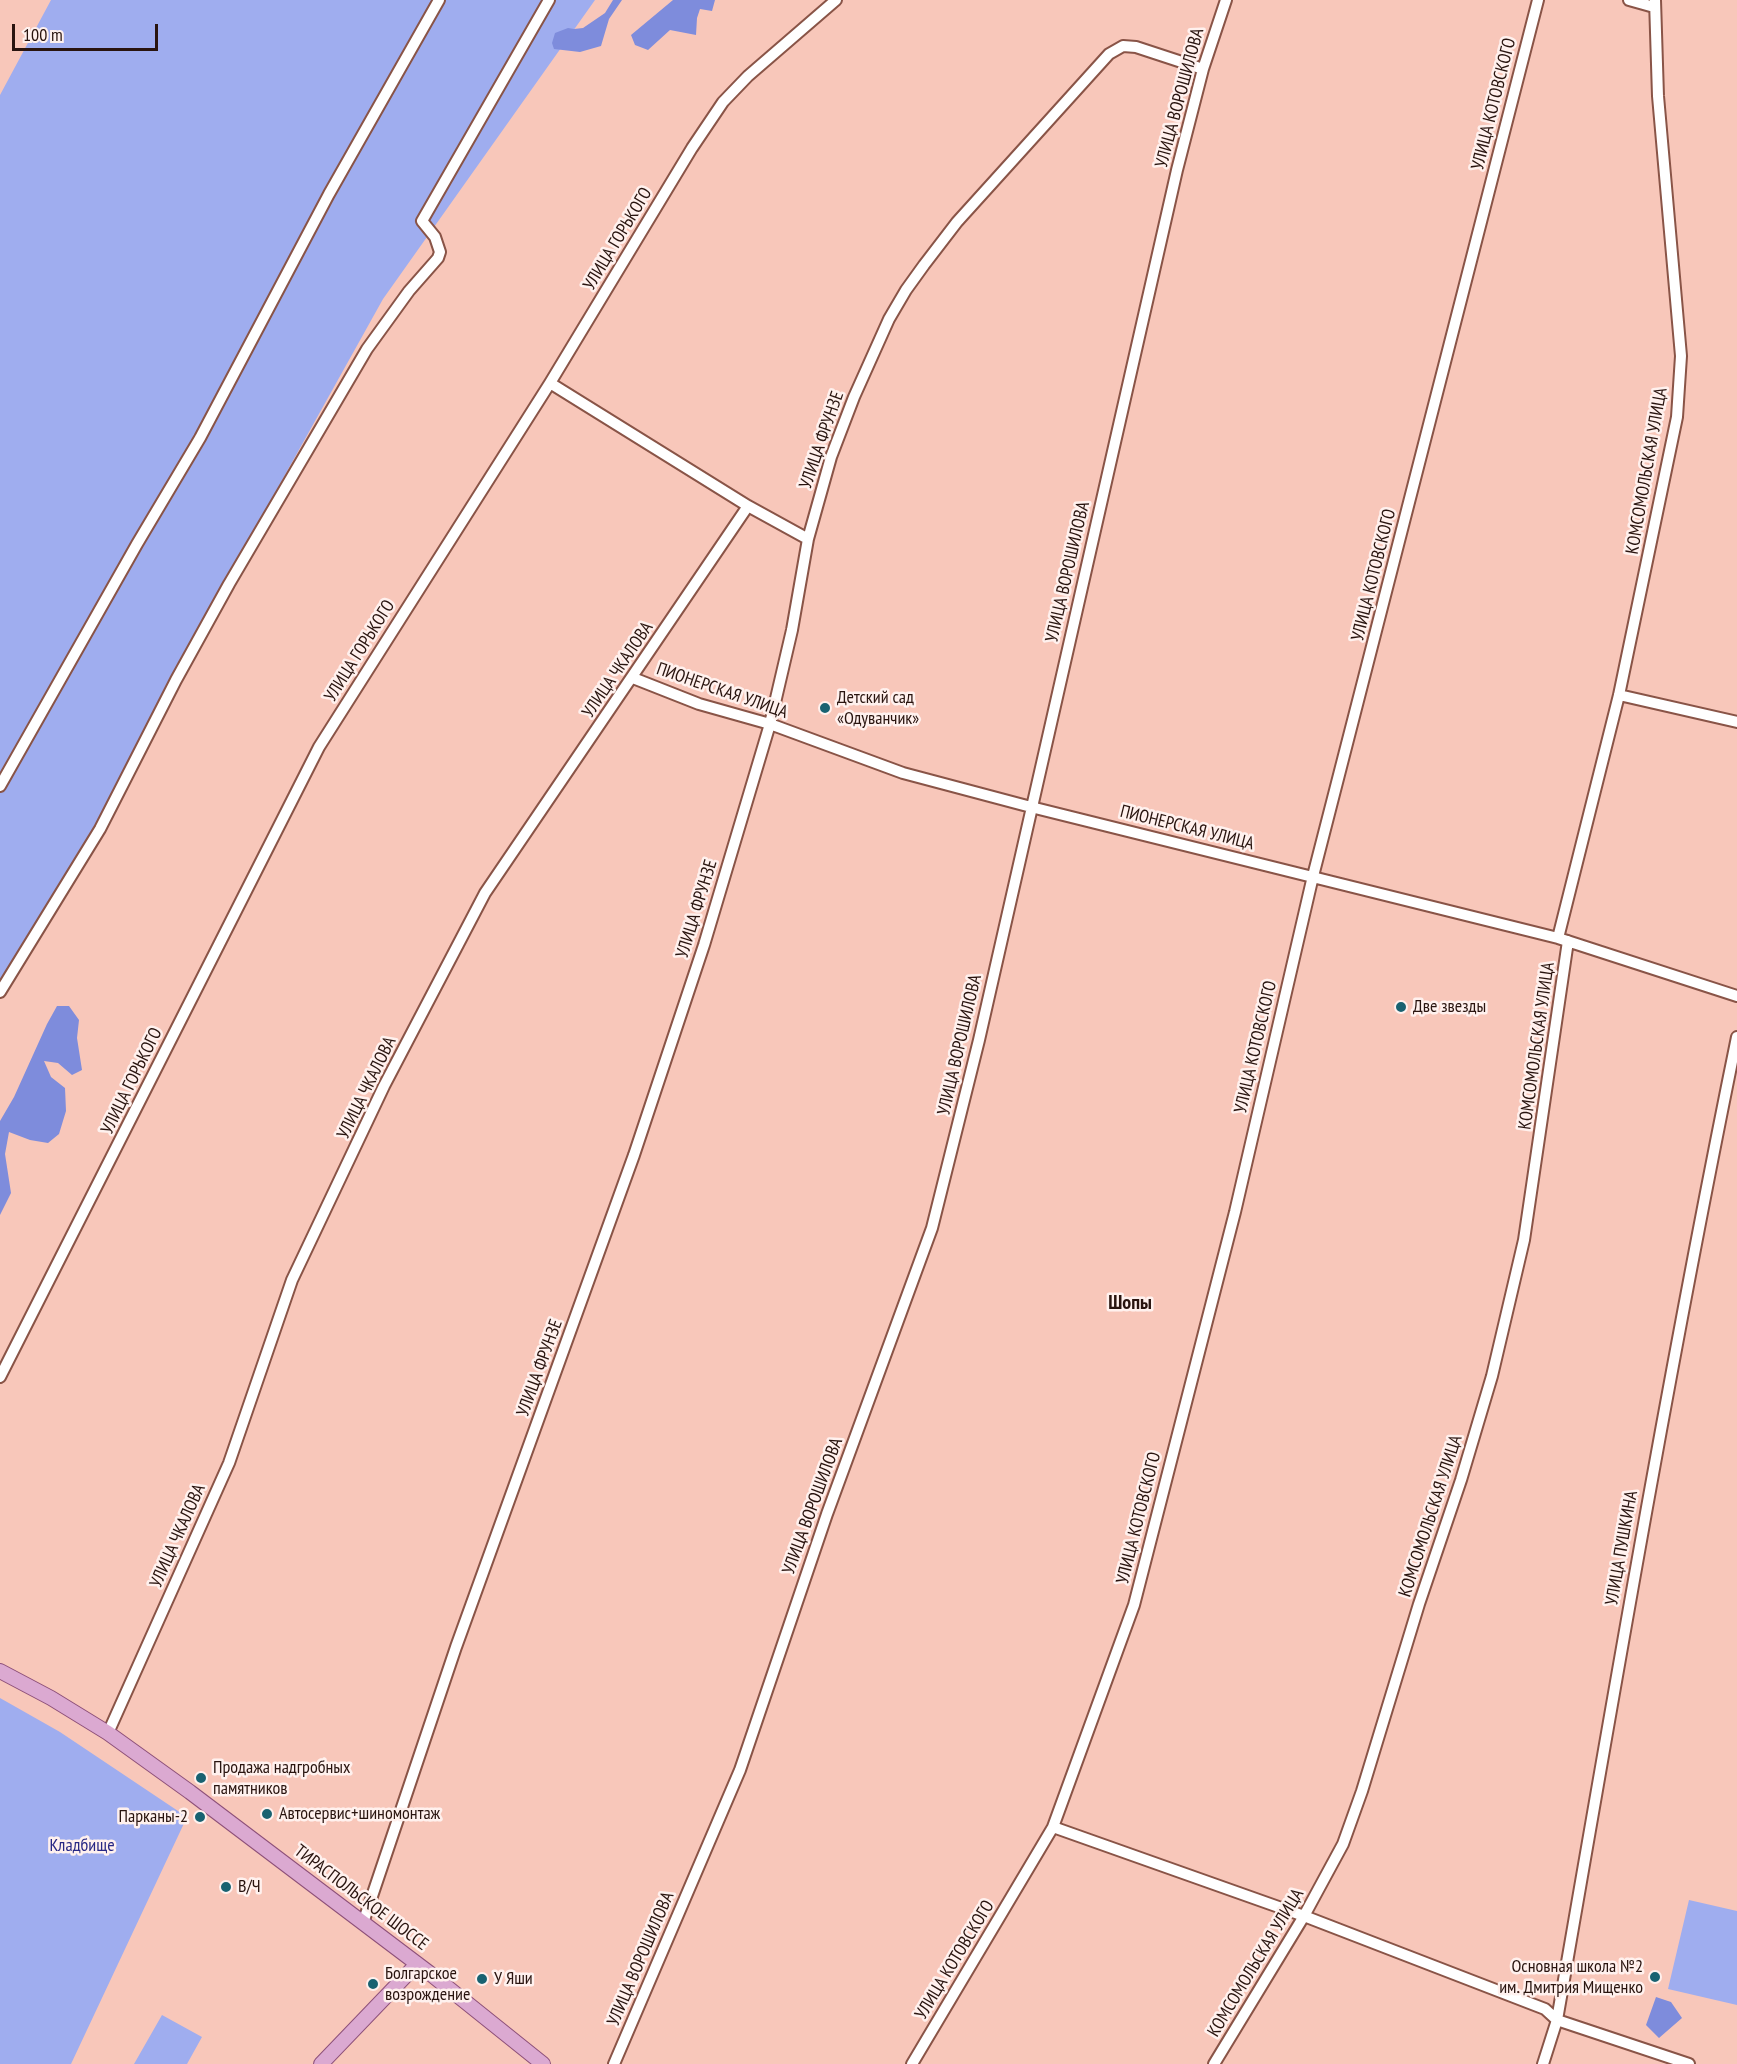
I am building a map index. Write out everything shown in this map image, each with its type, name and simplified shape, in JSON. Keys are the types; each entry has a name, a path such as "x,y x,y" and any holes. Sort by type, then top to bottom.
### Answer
{"main road":[{"name":"ТИРАСПОЛЬСКОЕ ШОССЕ","path":"0,1671 51,1698 108,1733 191,1793 417,1964 543,2064"},
{"path":"321,2064 417,1964"}],"street":[{"path":"0,786 131,554 200,438 329,194 439,0"},
{"path":"0,992 100,829 176,680 229,584 367,349 409,291 438,258 440,252 435,237 422,221 549,0"},
{"name":"УЛИЦА ГОРЬКОГО","path":"0,1377 319,747 549,383 692,148 723,102 748,76 836,0"},
{"name":"УЛИЦА ВОРОШИЛОВА","path":"614,2064 740,1770 827,1514 932,1227 979,1040 1030,807 1177,170 1203,69 1226,0"},
{"name":"УЛИЦА КОТОВСКОГО","path":"912,2064 1053,1827 1134,1605 1235,1212 1313,876 1538,0"},
{"path":"1629,0 1655,3"},
{"name":"КОМСОМОЛЬСКАЯ УЛИЦА","path":"1214,2064 1304,1916 1343,1844 1461,1480 1492,1376 1524,1240 1563,940 1652,542 1680,392 1681,356 1658,96 1655,3"},
{"name":"УЛИЦА ФРУНЗЕ","path":"363,1923 456,1647 634,1155 704,945 770,724 792,630 808,539 831,457 888,320 906,290 957,222 1109,54 1123,46 1136,47 1203,69"},
{"path":"549,383 748,506 808,539"},
{"name":"УЛИЦА ЧКАЛОВА","path":"108,1733 229,1463 292,1280 384,1086 485,893 748,506"},
{"name":"ПИОНЕРСКАЯ УЛИЦА","path":"633,678 699,705 770,724 903,773 1030,807 1563,940 1737,996"},
{"path":"1619,695 1737,722"},
{"name":"УЛИЦА ПУШКИНА","path":"1544,2064 1557,2020 1654,1461 1737,1037"},
{"path":"1053,1827 1304,1916 1545,2009 1557,2020 1689,2064"}],"green space":[{"path":"51,0 595,0 383,299 183,658 91,837 0,987 0,95"},
{"name":"Кладбище","path":"0,1698 60,1732 187,1817 71,2064 0,2064"},
{"path":"1689,1900 1737,1911 1737,2005 1668,1989"},
{"path":"162,2015 202,2037 187,2064 134,2064"}],"shaded area":[{"path":"613,0 622,0 609,19 601,46 580,52 554,49 552,43 555,33 568,28 583,28 605,13"},
{"path":"673,0 715,0 712,11 700,9 696,35 670,30 648,50 635,45 631,35"},
{"path":"57,1006 69,1006 79,1020 77,1038 82,1070 72,1075 58,1063 44,1061 51,1077 65,1088 66,1111 59,1134 48,1143 30,1140 9,1132 5,1154 11,1193 0,1215 0,1121 14,1097"},
{"path":"1656,1997 1671,2002 1682,2018 1659,2038 1646,2025"}],"place":[{"name":"Детский сад «Одуванчик»","path":"825,708"},
{"name":"Две звезды","path":"1401,1007"},
{"name":"Продажа надгробных памятников","path":"201,1778"},
{"name":"Автосервис+шиномонтаж","path":"267,1814"},
{"name":"Парканы-2","path":"200,1817"},
{"name":"В/Ч","path":"226,1887"},
{"name":"Основная школа №2 им. Дмитрия Мищенко","path":"1655,1977"},
{"name":"У Яши","path":"482,1979"},
{"name":"Болгарское возрождение","path":"373,1984"}],"district":[{"name":"Шопы","path":"1130,1303"}]}
